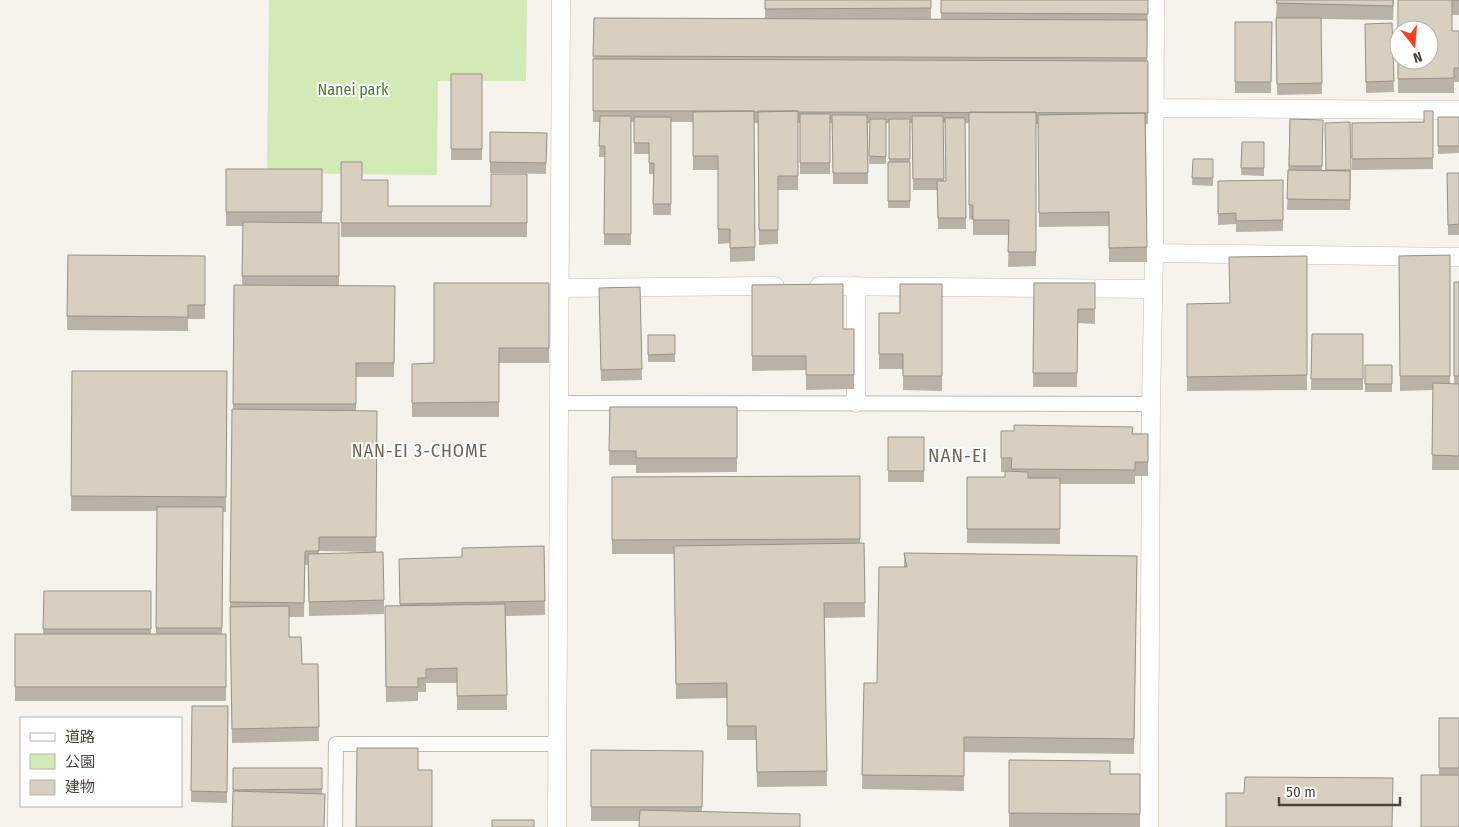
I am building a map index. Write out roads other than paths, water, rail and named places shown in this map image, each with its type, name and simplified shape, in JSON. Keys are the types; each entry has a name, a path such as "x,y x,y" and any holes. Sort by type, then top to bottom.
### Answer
{"street":[{"path":"557,827 561,0"},
{"path":"1149,827 1155,0"},
{"path":"1155,108 1459,110"},
{"path":"1154,253 1459,257"},
{"path":"561,288 787,286"},
{"path":"807,286 1154,288"},
{"path":"856,286 856,403"},
{"path":"560,402 1151,404"},
{"path":"335,827 336,744 558,744"}],"district":[{"name":"NAN-EI 3-CHOME","path":"420,451"},
{"name":"NAN-EI","path":"958,455"}],"park label":[{"name":"Nanei park","path":"353,89"}]}
